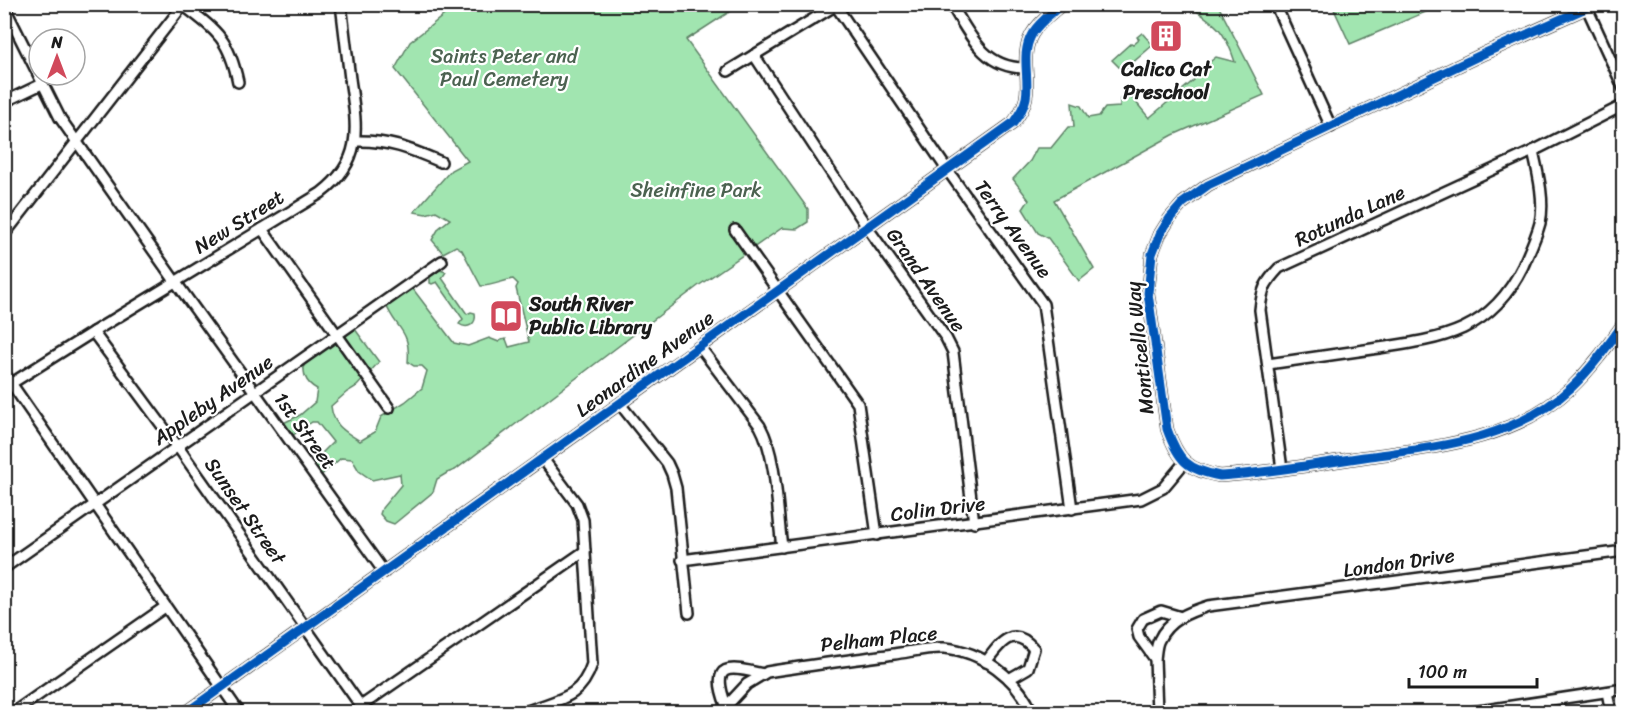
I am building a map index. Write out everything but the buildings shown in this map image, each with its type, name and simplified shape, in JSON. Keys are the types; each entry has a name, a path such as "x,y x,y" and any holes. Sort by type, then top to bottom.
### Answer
{"street":[{"path":"951,4 977,44 989,57 1003,66 1024,68"},
{"name":"Leonardine Avenue","path":"187,712 1013,123 1026,99 1024,68 1027,46 1032,34 1062,4"},
{"path":"1275,4 1331,127"},
{"path":"4,235 184,5 215,30 229,48 238,82"},
{"name":"New Street","path":"8,385 332,185 346,168 355,141 356,118 342,5"},
{"path":"728,71 837,5"},
{"name":"Terry Avenue","path":"837,5 948,171 1044,304 1072,509"},
{"name":"1st Street","path":"4,6 27,53"},
{"name":"Monticello Way","path":"1184,463 1174,448 1167,429 1148,293 1152,254 1160,234 1183,203 1208,184 1485,53 1591,6 1623,89"},
{"name":"Grand Avenue","path":"754,55 867,227 946,338 953,352 974,523"},
{"path":"4,102 36,87"},
{"name":"1st Street","path":"44,87 60,117 384,572"},
{"name":"Rotunda Lane","path":"1282,469 1260,310 1261,293 1267,281 1280,268 1533,151 1623,105"},
{"path":"355,141 389,142 441,162"},
{"path":"1268,364 1432,340 1461,330 1488,313 1513,286 1531,248 1540,222 1540,200 1533,151"},
{"path":"262,229 389,408"},
{"path":"735,230 858,404 877,535"},
{"name":"Appleby Avenue","path":"4,568 442,261"},
{"path":"1184,463 1201,472 1220,476 1455,444 1496,432 1523,420 1572,388 1602,353 1623,323"},
{"name":"Sunset Street","path":"93,332 178,447 363,709"},
{"path":"700,347 760,426 765,436 770,454 782,547"},
{"path":"4,373 8,385 239,712"},
{"path":"620,404 672,474 676,488 689,613"},
{"path":"525,712 560,701 576,693 588,678 592,664 583,519 577,504 543,459"},
{"name":"Colin Drive","path":"682,560 1141,500 1163,488 1184,463"},
{"path":"363,709 585,551"},
{"name":"London Drive","path":"1157,712 1155,659 1158,640 1172,622 1188,613 1209,606 1623,551"},
{"path":"14,712 165,607"},
{"name":"London Drive","path":"1155,659 1139,637 1137,629 1143,619 1161,610 1181,617"},
{"path":"986,662 999,644 1012,636 1029,642 1035,649 1028,668 1009,679"},
{"name":"Pelham Place","path":"724,709 747,684 767,672 944,648 976,656 986,662 1009,679 1026,699 1032,712"},
{"path":"724,709 720,688 723,672 730,668 737,668 763,675"},
{"path":"1475,712 1623,690"},
{"path":"1607,692 1611,712"}],"green space":[{"path":"457,5 740,5 686,40 808,209 808,222 797,229 782,228 698,286 455,470 437,479 433,492 394,524 386,521 380,514 382,508 401,485 400,474 372,480 359,471 352,459 341,458 317,479 308,467 333,442 317,422 312,422 289,438 279,425 300,415 315,402 317,389 305,377 304,359 352,325 379,362 357,386 331,406 334,418 344,431 360,441 375,432 381,417 422,388 427,371 422,366 414,366 408,362 405,335 385,302 410,285 454,343 468,346 489,338 499,342 506,339 509,347 529,342 516,288 518,284 513,279 481,286 462,250 456,246 443,253 432,240 439,228 450,219 436,211 426,214 414,212 451,170 468,161 395,69 410,42"},
{"path":"1188,5 1218,5 1264,95 1173,135 1054,200 1094,269 1079,281 1048,238 1038,233 1023,209 1029,200 1013,179 1030,161 1037,148 1051,148 1068,127 1074,127 1072,103 1081,106 1088,118 1099,116 1105,108 1120,107 1120,99 1130,95 1149,118 1194,80 1192,76 1216,57 1235,62 1223,34 1206,17"},
{"path":"1332,5 1442,5 1350,44"},
{"path":"1142,33 1153,45 1123,71 1112,60 1139,39 1137,37"},
{"path":"440,270 446,272 442,278 467,314 475,313 475,320 471,325 459,324 463,319 437,282 430,283 430,277"}],"cycle path":[{"path":"187,712 1013,123 1023,108 1026,98 1028,42 1038,26 1062,4"},
{"path":"1595,4 1485,53 1208,185 1183,203 1160,234 1152,254 1148,293 1167,429 1171,440 1185,462 1199,470 1220,476 1274,471 1419,449 1501,430 1550,405 1572,387 1624,323"}],"place":[{"name":"Calico Cat Preschool","path":"1166,36"},
{"name":"South River Public Library","path":"506,316"}],"park label":[{"name":"Saints Peter and Paul Cemetery","path":"504,68"},
{"name":"Sheinfine Park","path":"696,190"}]}
